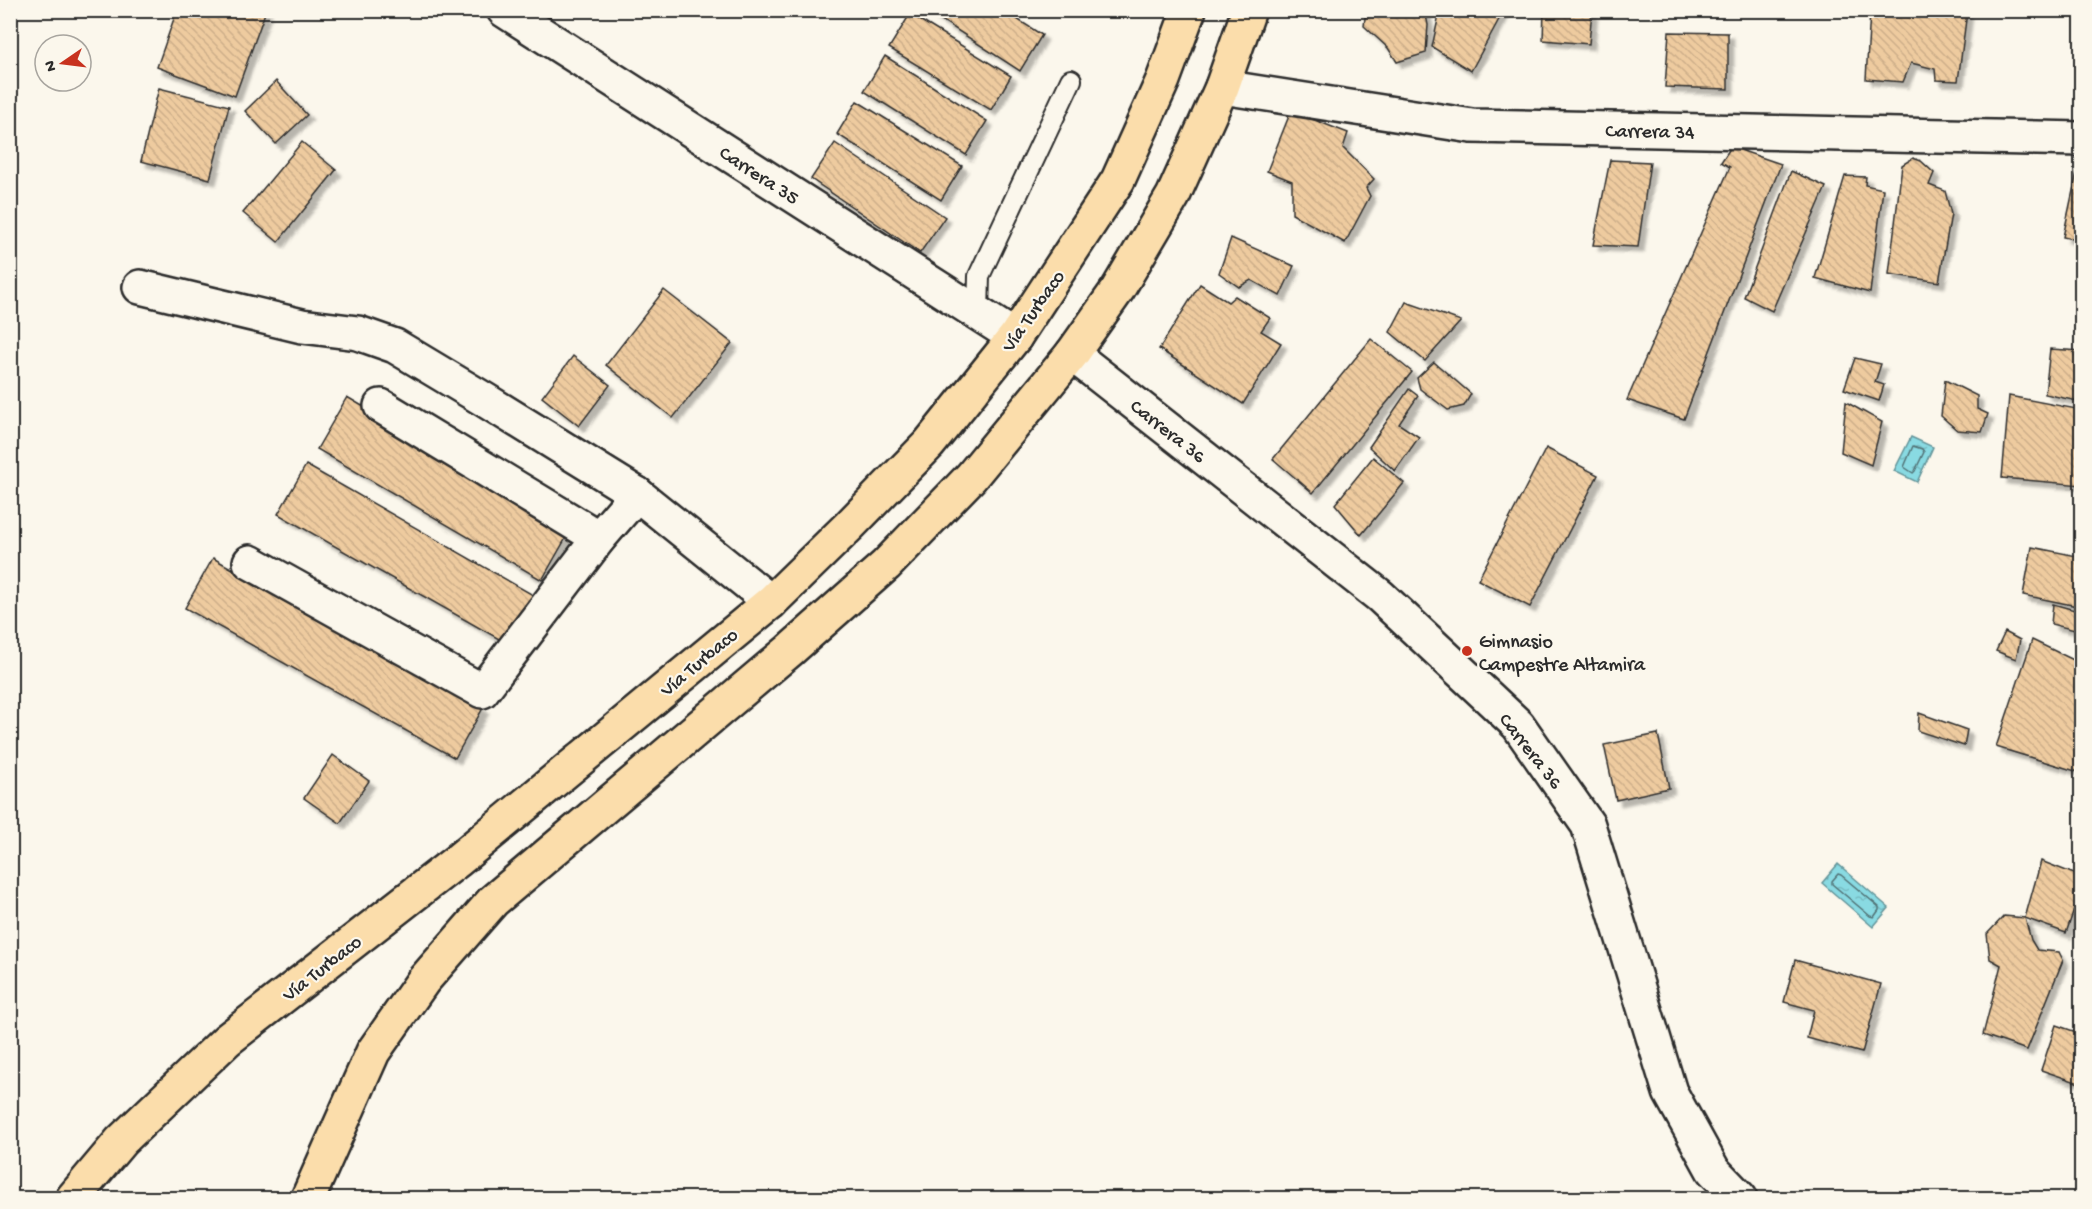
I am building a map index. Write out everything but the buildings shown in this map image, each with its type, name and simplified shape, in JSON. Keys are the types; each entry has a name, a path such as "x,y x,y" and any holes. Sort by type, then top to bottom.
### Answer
{"highway":[{"name":"Vía Turbaco","path":"73,1198 121,1141 227,1040 457,861 771,602 929,444 1015,337 1118,180 1163,80 1189,10"},
{"path":"308,1198 373,1052 423,981 493,900 789,651 886,565 971,477 1072,354 1118,289 1173,196 1222,87 1249,10"}],"street":[{"name":"Carrera 35","path":"504,10 1015,337"},
{"name":"Carrera 34","path":"1222,87 1472,126 2082,139"},
{"path":"141,287 302,326 358,333 395,346 637,494 771,602"},
{"name":"Carrera 36","path":"1072,354 1380,596 1518,725 1588,825 1670,1092 1713,1170 1740,1198"},
{"path":"381,406 599,538"},
{"path":"250,562 482,691 599,538 637,494"}],"lane":[{"path":"978,313 979,276 1071,80"}],"water":[{"path":"1911,437 1933,447 1917,482 1894,471"},
{"path":"1838,864 1889,908 1873,927 1822,883"}],"place":[{"name":"Gimnasio Campestre Altamira","path":"1467,651"}]}
